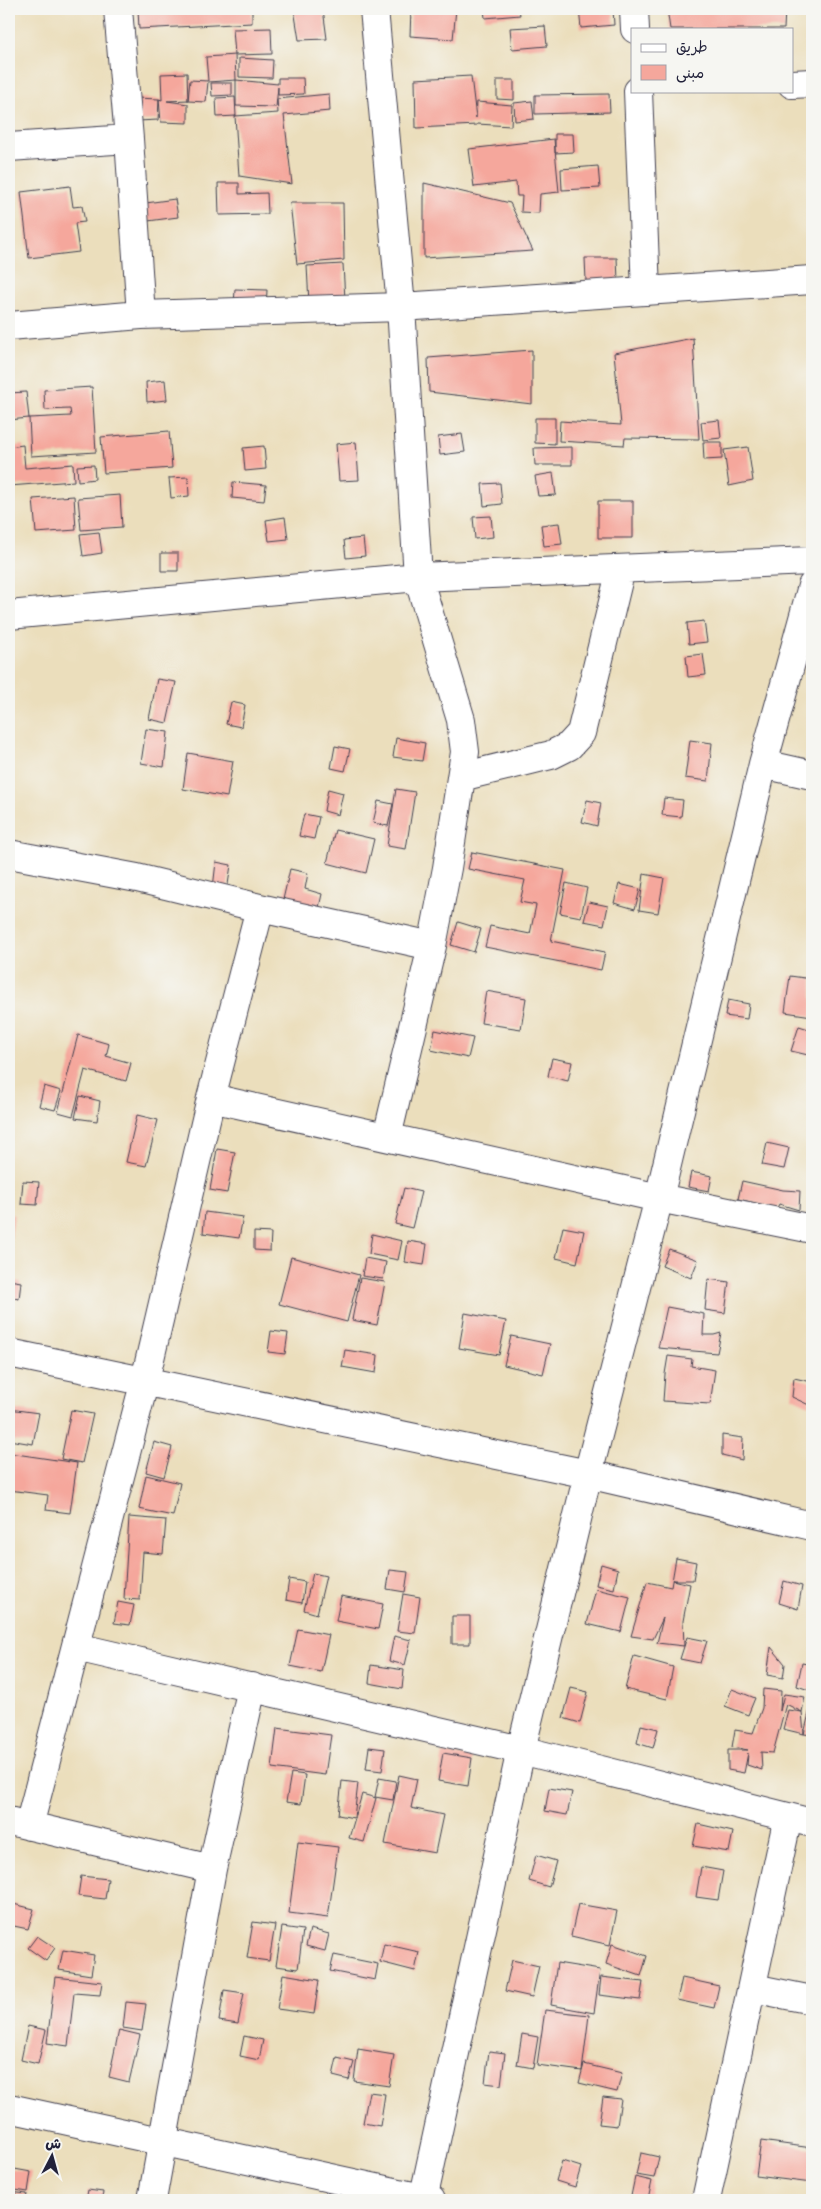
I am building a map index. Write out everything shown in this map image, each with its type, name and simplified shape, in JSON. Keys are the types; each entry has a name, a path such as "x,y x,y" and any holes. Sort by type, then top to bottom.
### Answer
{"street":[{"path":"118,9 129,139 140,315"},
{"path":"374,9 401,307 418,577 461,720 465,752 432,946 387,1137"},
{"path":"634,9 635,28"},
{"path":"794,84 812,83"},
{"path":"638,92 646,291"},
{"path":"9,147 129,139"},
{"path":"9,326 140,315 401,307 812,280"},
{"path":"9,615 418,577 812,561"},
{"path":"461,777 550,755 569,746 581,733 621,569"},
{"path":"9,2108 426,2200 521,1750 588,1474 660,1198 763,764 812,586"},
{"path":"763,764 812,775"},
{"path":"9,854 137,878 260,908 432,946"},
{"path":"212,1869 19,1823 76,1646 145,1380 211,1098 260,908"},
{"path":"211,1098 660,1198 812,1229"},
{"path":"9,1353 588,1474 812,1526"},
{"path":"76,1646 521,1750 800,1820 753,1988 706,2200"},
{"path":"152,2200 212,1869 252,1687"},
{"path":"753,1988 812,2000"}],"building":[{"path":"138,9 252,9 252,23 139,29"},
{"path":"294,9 323,9 327,39 299,40"},
{"path":"411,9 456,9 453,39 410,36"},
{"path":"484,9 519,9 520,15 485,18"},
{"path":"579,9 613,9 614,25 581,28"},
{"path":"667,9 785,9 784,28 670,28"},
{"path":"545,26 547,46 512,49 510,28"},
{"path":"271,28 272,54 235,55 233,29"},
{"path":"235,55 236,80 208,82 206,102 188,101 190,80 208,81 206,57"},
{"path":"239,58 273,60 272,78 239,77"},
{"path":"187,73 188,100 167,101 188,104 188,123 161,122 159,99 162,100 161,74"},
{"path":"471,76 476,118 477,102 512,105 511,126 477,124 416,128 415,79"},
{"path":"278,78 303,78 304,94 278,95 278,87 276,107 236,106 236,80 278,84"},
{"path":"497,80 514,80 514,100 497,99"},
{"path":"211,83 232,83 232,95 212,96"},
{"path":"329,94 330,111 284,115 292,184 239,176 235,116 278,113 277,99"},
{"path":"609,94 610,112 535,114 535,95"},
{"path":"235,97 236,116 217,117 216,98"},
{"path":"136,98 159,99 158,120 138,121"},
{"path":"532,101 534,119 515,121 514,103"},
{"path":"555,134 573,134 574,152 555,153"},
{"path":"554,139 559,192 540,194 539,213 521,212 522,196 517,196 516,182 474,187 469,149"},
{"path":"598,166 600,188 562,190 561,169"},
{"path":"218,183 239,183 239,194 267,193 268,214 219,215"},
{"path":"424,183 510,203 533,251 424,258"},
{"path":"70,186 73,207 82,206 85,222 75,223 79,252 29,258 21,192"},
{"path":"175,199 178,217 148,221 146,203"},
{"path":"290,203 343,203 344,260 297,264"},
{"path":"585,258 617,258 618,280 586,281"},
{"path":"343,264 345,300 309,303 307,266"},
{"path":"235,289 267,290 266,308 234,306"},
{"path":"693,338 699,439 625,438 624,445 559,441 560,421 621,425 614,353"},
{"path":"532,350 532,404 429,392 428,358"},
{"path":"165,380 167,400 147,402 146,382"},
{"path":"92,387 96,452 31,456 29,418 71,416 70,409 45,410 44,390"},
{"path":"26,392 29,418 9,420 9,393"},
{"path":"535,418 555,418 555,444 535,443"},
{"path":"719,420 721,438 703,440 701,422"},
{"path":"169,431 172,468 104,473 101,437"},
{"path":"462,434 465,452 440,455 438,437"},
{"path":"356,442 359,480 339,481 336,444"},
{"path":"703,442 722,442 722,459 704,460"},
{"path":"23,445 25,468 73,464 74,481 9,486 9,447"},
{"path":"264,446 266,469 245,471 243,448"},
{"path":"572,447 572,465 535,465 534,448"},
{"path":"748,447 753,481 729,486 724,450"},
{"path":"94,465 95,479 78,481 77,466"},
{"path":"553,473 556,495 538,496 535,476"},
{"path":"188,477 189,496 171,498 169,478"},
{"path":"233,482 266,485 264,501 232,498"},
{"path":"500,483 502,504 484,506 482,484"},
{"path":"120,495 122,527 81,530 78,498"},
{"path":"74,496 76,530 36,533 33,499"},
{"path":"598,501 633,501 633,538 598,538"},
{"path":"491,516 493,537 475,539 473,517"},
{"path":"285,517 288,539 269,541 266,520"},
{"path":"559,523 562,544 544,546 541,525"},
{"path":"99,532 102,553 83,556 80,534"},
{"path":"363,538 365,556 346,558 344,540"},
{"path":"161,553 178,553 178,571 161,571"},
{"path":"704,621 707,642 689,644 687,623"},
{"path":"703,654 706,675 688,677 686,656"},
{"path":"157,679 176,682 167,723 149,719"},
{"path":"231,702 245,705 241,727 226,724"},
{"path":"146,729 168,732 164,767 141,763"},
{"path":"396,738 425,743 422,761 393,757"},
{"path":"690,740 712,743 708,781 685,778"},
{"path":"335,746 350,749 345,771 331,768"},
{"path":"188,753 233,761 227,797 183,789"},
{"path":"328,789 343,793 338,815 324,811"},
{"path":"396,789 415,792 406,849 387,846"},
{"path":"664,798 683,800 681,817 662,815"},
{"path":"587,800 601,803 597,826 582,822"},
{"path":"378,801 393,804 388,826 373,823"},
{"path":"304,814 319,817 314,839 299,836"},
{"path":"335,830 374,839 366,873 327,863"},
{"path":"472,852 565,870 551,941 605,952 601,970 485,947 490,926 530,934 536,905 520,902 525,880 468,869"},
{"path":"216,862 231,865 227,891 213,888"},
{"path":"290,869 308,873 305,889 322,894 318,912 282,904"},
{"path":"644,874 664,878 658,913 639,910"},
{"path":"566,883 587,888 581,917 560,913"},
{"path":"619,884 640,889 635,909 614,903"},
{"path":"589,902 608,906 604,925 584,921"},
{"path":"458,922 481,929 474,952 451,945"},
{"path":"790,976 812,979 812,1016 785,1012"},
{"path":"486,991 526,998 521,1029 481,1023"},
{"path":"728,1000 749,1004 747,1019 725,1016"},
{"path":"799,1026 812,1030 812,1041 808,1055 791,1051"},
{"path":"435,1030 473,1038 468,1058 431,1050"},
{"path":"78,1035 109,1044 106,1056 131,1063 126,1081 85,1070 73,1116 58,1112"},
{"path":"552,1058 572,1062 568,1081 548,1076"},
{"path":"44,1086 61,1091 55,1110 39,1106"},
{"path":"80,1096 100,1101 97,1121 75,1118"},
{"path":"137,1115 158,1120 146,1166 126,1162"},
{"path":"767,1143 789,1148 784,1169 762,1165"},
{"path":"217,1149 235,1152 227,1193 210,1190"},
{"path":"691,1172 712,1176 709,1191 688,1187"},
{"path":"23,1181 39,1182 37,1205 21,1204"},
{"path":"742,1181 783,1190 800,1191 799,1210 779,1204 777,1208 738,1199"},
{"path":"404,1188 421,1192 412,1228 395,1224"},
{"path":"205,1212 243,1217 239,1238 203,1233"},
{"path":"9,1214 14,1215 10,1246 9,1245"},
{"path":"563,1227 584,1231 577,1263 556,1258"},
{"path":"254,1232 271,1233 270,1251 254,1250"},
{"path":"372,1234 402,1241 398,1260 369,1254"},
{"path":"408,1241 427,1244 424,1265 405,1262"},
{"path":"669,1249 698,1260 691,1278 662,1266"},
{"path":"291,1257 359,1275 347,1322 279,1304"},
{"path":"365,1258 386,1262 383,1279 362,1276"},
{"path":"360,1278 385,1282 377,1325 352,1320"},
{"path":"708,1279 729,1282 725,1313 705,1310"},
{"path":"9,1280 21,1282 19,1299 9,1297"},
{"path":"667,1307 704,1314 703,1335 721,1333 717,1353 658,1348"},
{"path":"465,1313 506,1321 499,1355 459,1348"},
{"path":"271,1331 288,1333 285,1354 268,1352"},
{"path":"511,1336 550,1344 543,1374 504,1365"},
{"path":"345,1350 378,1355 376,1373 342,1367"},
{"path":"668,1356 692,1359 691,1366 715,1370 710,1404 663,1401"},
{"path":"794,1378 812,1382 809,1405 792,1397"},
{"path":"9,1409 39,1413 33,1444 9,1440"},
{"path":"71,1410 93,1414 82,1463 61,1459"},
{"path":"722,1435 743,1438 742,1460 722,1455"},
{"path":"154,1442 172,1447 164,1477 146,1472"},
{"path":"9,1453 77,1463 70,1513 46,1510 48,1495 9,1490"},
{"path":"146,1475 180,1483 173,1516 139,1509"},
{"path":"129,1517 166,1520 163,1554 143,1552 140,1600 124,1599"},
{"path":"676,1558 696,1562 693,1580 672,1580"},
{"path":"601,1564 618,1569 614,1589 596,1585"},
{"path":"390,1570 408,1572 405,1592 387,1589"},
{"path":"313,1573 326,1576 317,1614 304,1610"},
{"path":"289,1579 305,1582 302,1603 286,1600"},
{"path":"672,1580 690,1584 683,1621 684,1646 657,1643 663,1618 653,1639 631,1636 647,1582 671,1587"},
{"path":"784,1581 802,1586 798,1609 779,1603"},
{"path":"596,1589 630,1597 621,1632 587,1624"},
{"path":"403,1594 420,1597 415,1633 397,1631"},
{"path":"341,1596 383,1604 378,1629 336,1621"},
{"path":"118,1602 134,1605 130,1625 114,1623"},
{"path":"452,1616 470,1616 470,1644 452,1644"},
{"path":"298,1629 329,1635 321,1672 290,1666"},
{"path":"394,1636 411,1640 405,1665 389,1661"},
{"path":"687,1637 707,1641 700,1663 680,1659"},
{"path":"771,1647 785,1664 783,1678 767,1675"},
{"path":"634,1656 673,1667 667,1699 625,1689"},
{"path":"802,1663 812,1665 812,1691 797,1686"},
{"path":"371,1665 404,1670 402,1689 369,1683"},
{"path":"571,1688 588,1692 580,1723 563,1718"},
{"path":"732,1689 755,1698 748,1715 725,1706"},
{"path":"763,1689 781,1691 780,1711 784,1694 805,1697 802,1712 786,1704 773,1753 761,1752 762,1770 747,1765 748,1753 744,1773 728,1770 728,1750 748,1750 732,1747 735,1730 753,1733 762,1708"},
{"path":"812,1701 812,1735 804,1734"},
{"path":"788,1710 802,1712 804,1734 783,1729"},
{"path":"641,1725 658,1729 653,1748 637,1743"},
{"path":"277,1728 331,1735 325,1775 272,1768"},
{"path":"369,1747 385,1749 382,1771 366,1769"},
{"path":"443,1753 472,1758 468,1786 438,1781"},
{"path":"291,1773 305,1775 301,1804 286,1802"},
{"path":"399,1775 417,1779 411,1808 443,1815 435,1853 385,1844"},
{"path":"379,1778 396,1781 393,1800 375,1797"},
{"path":"342,1781 358,1783 354,1818 338,1815"},
{"path":"549,1788 572,1792 567,1815 545,1811"},
{"path":"362,1794 376,1798 364,1842 349,1838"},
{"path":"698,1824 733,1832 729,1852 693,1846"},
{"path":"298,1842 338,1847 328,1918 289,1913"},
{"path":"536,1855 556,1861 549,1887 529,1881"},
{"path":"701,1867 723,1871 718,1900 696,1897"},
{"path":"81,1876 108,1879 105,1899 78,1896"},
{"path":"9,1903 34,1909 28,1929 9,1925"},
{"path":"578,1904 617,1911 610,1945 571,1936"},
{"path":"253,1922 275,1925 269,1961 247,1958"},
{"path":"282,1927 303,1930 298,1969 276,1966"},
{"path":"310,1929 329,1934 325,1951 306,1946"},
{"path":"37,1936 55,1948 46,1961 28,1948"},
{"path":"384,1944 419,1952 415,1971 380,1962"},
{"path":"612,1944 647,1956 641,1976 606,1964"},
{"path":"63,1950 94,1955 91,1975 59,1970"},
{"path":"334,1955 378,1964 375,1980 330,1971"},
{"path":"512,1960 539,1966 532,1997 505,1991"},
{"path":"557,1963 600,1970 594,2013 551,2005"},
{"path":"283,1974 319,1980 314,2014 277,2009"},
{"path":"55,1977 102,1982 100,1995 74,1993 68,2046 47,2043"},
{"path":"601,1977 643,1982 640,2000 599,1995"},
{"path":"682,1978 719,1986 714,2008 677,2000"},
{"path":"224,1990 244,1993 238,2024 219,2021"},
{"path":"126,2002 146,2004 142,2031 123,2028"},
{"path":"545,2010 589,2015 582,2071 537,2065"},
{"path":"28,2026 46,2030 38,2064 21,2060"},
{"path":"119,2030 140,2035 129,2082 109,2077"},
{"path":"522,2034 538,2037 533,2068 517,2065"},
{"path":"244,2036 263,2040 259,2060 240,2056"},
{"path":"358,2049 394,2055 389,2086 354,2081"},
{"path":"489,2051 505,2053 501,2085 485,2083"},
{"path":"337,2058 354,2062 349,2080 333,2076"},
{"path":"584,2064 622,2073 617,2092 579,2083"},
{"path":"369,2092 385,2094 380,2126 363,2123"},
{"path":"603,2097 621,2099 617,2126 599,2124"},
{"path":"761,2141 812,2148 812,2183 756,2176"},
{"path":"641,2153 659,2157 654,2178 636,2175"},
{"path":"562,2161 581,2167 575,2187 556,2181"},
{"path":"9,2168 31,2172 28,2192 9,2189"},
{"path":"635,2177 652,2181 648,2200 631,2196"},
{"path":"88,2190 103,2192 102,2200 86,2200"},
{"path":"10,2192 27,2194 26,2200 9,2200"}]}
